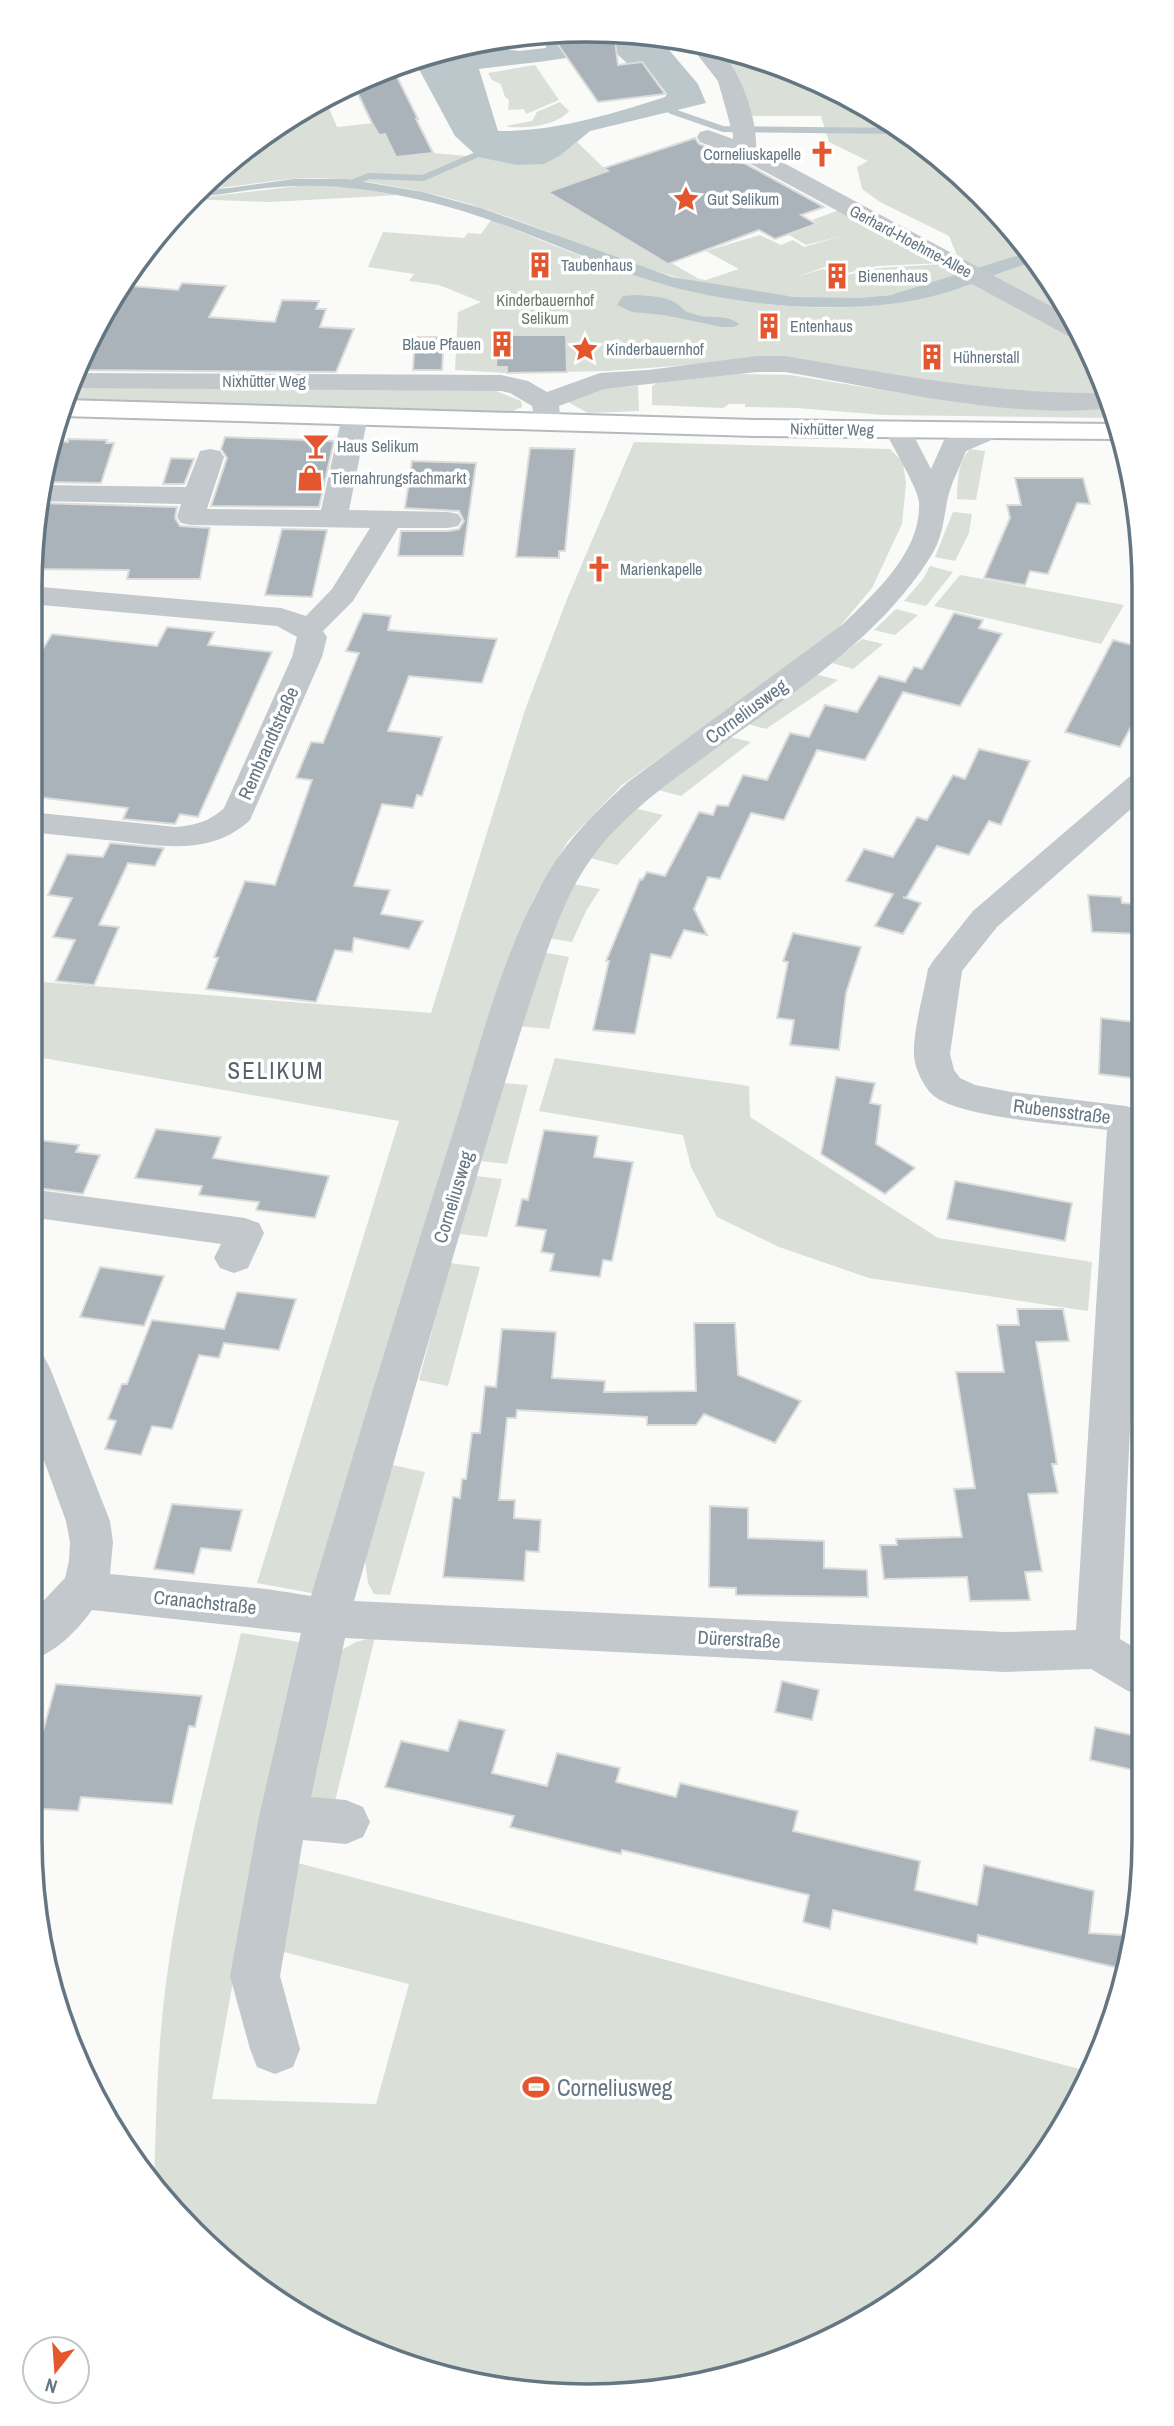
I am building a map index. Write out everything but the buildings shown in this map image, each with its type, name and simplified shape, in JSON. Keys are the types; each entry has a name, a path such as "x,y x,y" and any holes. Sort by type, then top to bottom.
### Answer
{"main road":[{"name":"Nixhütter Weg","path":"72,408 355,416 546,412 897,429 1109,432"}],"street":[{"path":"709,56 726,76 743,136"},
{"name":"Gerhard-Hoehme-Allee","path":"708,137 743,136 960,268 1064,324"},
{"name":"Nixhütter Weg","path":"501,383 517,379 600,381 648,378 744,365 785,364 986,397 1052,402 1099,401"},
{"name":"Nixhütter Weg","path":"82,381 501,383 519,387 546,412 600,381"},
{"path":"333,519 355,416"},
{"path":"897,429 933,500"},
{"name":"Corneliusweg","path":"275,2049 255,1976 283,1817 327,1618 410,1332 508,1013 542,917 559,881 580,850 607,819 639,789 824,654 854,630 884,600 925,542 932,523 933,500 954,446 991,430"},
{"path":"210,457 191,517 448,520"},
{"path":"50,493 197,496"},
{"path":"42,596 281,617 307,629 320,622 339,597 388,519"},
{"name":"Rembrandtstraße","path":"42,823 176,837 197,836 228,823 237,813 307,657 312,637 307,629"},
{"name":"Rubensstraße","path":"1132,792 985,919 945,969 932,1054 937,1073 947,1087 967,1097 1132,1120"},
{"name":"Rubensstraße","path":"1097,1649 1132,1149"},
{"path":"42,1205 245,1233 234,1258"},
{"path":"42,1400 93,1538 92,1557 83,1590 73,1604 42,1631"},
{"name":"Cranachstraße","path":"83,1590 267,1608 327,1618"},
{"name":"Dürerstraße","path":"327,1618 1005,1652 1097,1649"},
{"path":"1097,1649 1132,1670"},
{"path":"283,1817 346,1822"}],"green space":[{"name":"Kinderbauernhof Selikum","path":"714,57 796,83 828,98 860,115 919,155 972,202 1019,255 1059,315 1076,346 1097,396 1042,397 897,376 689,365 608,371 507,373 455,370 458,312 481,302 439,285 409,281 414,274 368,267 383,232 464,238 468,233 481,234 491,220 635,276 695,292 776,305 858,307 898,303 976,282 960,274 898,294 856,298 750,292 679,278 645,268 520,221 423,192 358,181 308,178 216,188 284,134 329,107 337,127 374,123 379,135 385,134 396,157 433,153 478,157 561,155 577,142 613,173 549,192 699,279 706,280 739,269 706,251 760,235 781,245 793,240 804,247 841,236 806,245 789,235 818,224 812,220 842,209 943,263 877,266 843,274 825,268 854,257 793,278 823,269 843,276 878,268 960,263 949,236 880,202 862,189 857,167 868,161 829,142 821,116 748,116"},
{"path":"535,65 559,100 526,114 524,109 508,110 509,100 505,97 501,84 492,80 488,73"},
{"path":"560,102 569,111 557,120 531,127 506,126 532,121 537,112"},
{"path":"306,185 348,187 399,195 270,202 204,200 208,197"},
{"path":"737,374 790,375 968,404 1037,410 1102,408 1105,418 884,415 745,407 745,404 729,404 723,408 652,405 652,386 657,383"},
{"path":"638,386 639,411 588,413 566,401 594,388"},
{"path":"80,387 473,388 496,391 521,401 522,407 505,414 75,401"},
{"path":"634,442 890,449 903,462 906,483 902,524 872,588 830,638 622,785 568,841 534,898 491,1011 317,1594 257,1583 399,1121 42,1060 42,982 431,1013 525,710 567,599"},
{"path":"970,449 985,451 976,500 957,499 960,466"},
{"path":"953,512 972,514 969,533 955,561 935,557"},
{"path":"930,566 953,572 926,606 904,601 923,579"},
{"path":"960,575 1124,605 1101,644 934,606"},
{"path":"896,609 918,615 895,635 874,630"},
{"path":"862,639 883,644 853,669 832,663"},
{"path":"815,674 838,680 766,729 745,723"},
{"path":"725,736 751,742 681,796 654,789"},
{"path":"634,808 663,815 617,865 590,858"},
{"path":"573,884 600,889 586,911 572,942 548,938"},
{"path":"542,952 569,957 549,1029 519,1026"},
{"path":"555,1058 749,1086 750,1117 938,1238 1092,1262 1088,1311 869,1278 779,1247 717,1217 691,1167 683,1135 539,1111"},
{"path":"503,1083 528,1085 507,1164 481,1161"},
{"path":"476,1176 502,1179 487,1237 460,1234"},
{"path":"450,1263 480,1267 448,1386 419,1380"},
{"path":"392,1465 425,1472 390,1595 374,1594 368,1583 365,1560"},
{"path":"241,1633 299,1642 255,1858 212,2099 376,2104 409,1984 280,1951 298,1863 1081,2069 1059,2112 1019,2171 997,2198 946,2249 890,2292 860,2311 796,2343 693,2374 623,2383 551,2383 481,2374 446,2365 378,2343 314,2311 284,2292 228,2249 177,2198 155,2170 157,2089 165,1991 179,1901"},
{"path":"375,1637 333,1810 297,1810 338,1652 356,1642"}],"shaded area":[{"path":"623,43 668,48 698,84 706,103 590,131 561,155 544,164 517,165 478,157 455,136 419,69 481,52 546,48 546,44","holes":["603,49 617,54 628,64 643,62 667,94 665,97 604,115 519,131 498,131 479,69 557,59"]},
{"path":"294,179 347,179 423,192 481,208 672,277 794,297 858,298 891,295 1019,255 1026,264 967,286 903,302 848,307 775,305 702,294 655,282 484,218 425,201 353,188 298,186 209,195 216,189"},
{"path":"623,296 666,299 692,314 729,319 739,324 722,327 664,315 632,312 617,305"}],"waterway":[{"path":"671,111 723,129 885,131"},
{"path":"351,183 369,176 423,178 476,155"}],"place":[{"name":"Corneliuskapelle","path":"822,154"},
{"name":"Gut Selikum","path":"686,199"},
{"name":"Taubenhaus","path":"540,265"},
{"name":"Bienenhaus","path":"837,276"},
{"name":"Entenhaus","path":"769,326"},
{"name":"Blaue Pfauen","path":"502,344"},
{"name":"Kinderbauernhof","path":"585,349"},
{"name":"Hühnerstall","path":"932,357"},
{"name":"Haus Selikum","path":"316,446"},
{"name":"Tiernahrungsfachmarkt","path":"310,478"},
{"name":"Marienkapelle","path":"599,569"},
{"name":"Corneliusweg","path":"536,2087"}],"district":[{"name":"SELIKUM","path":"276,1070"}]}
